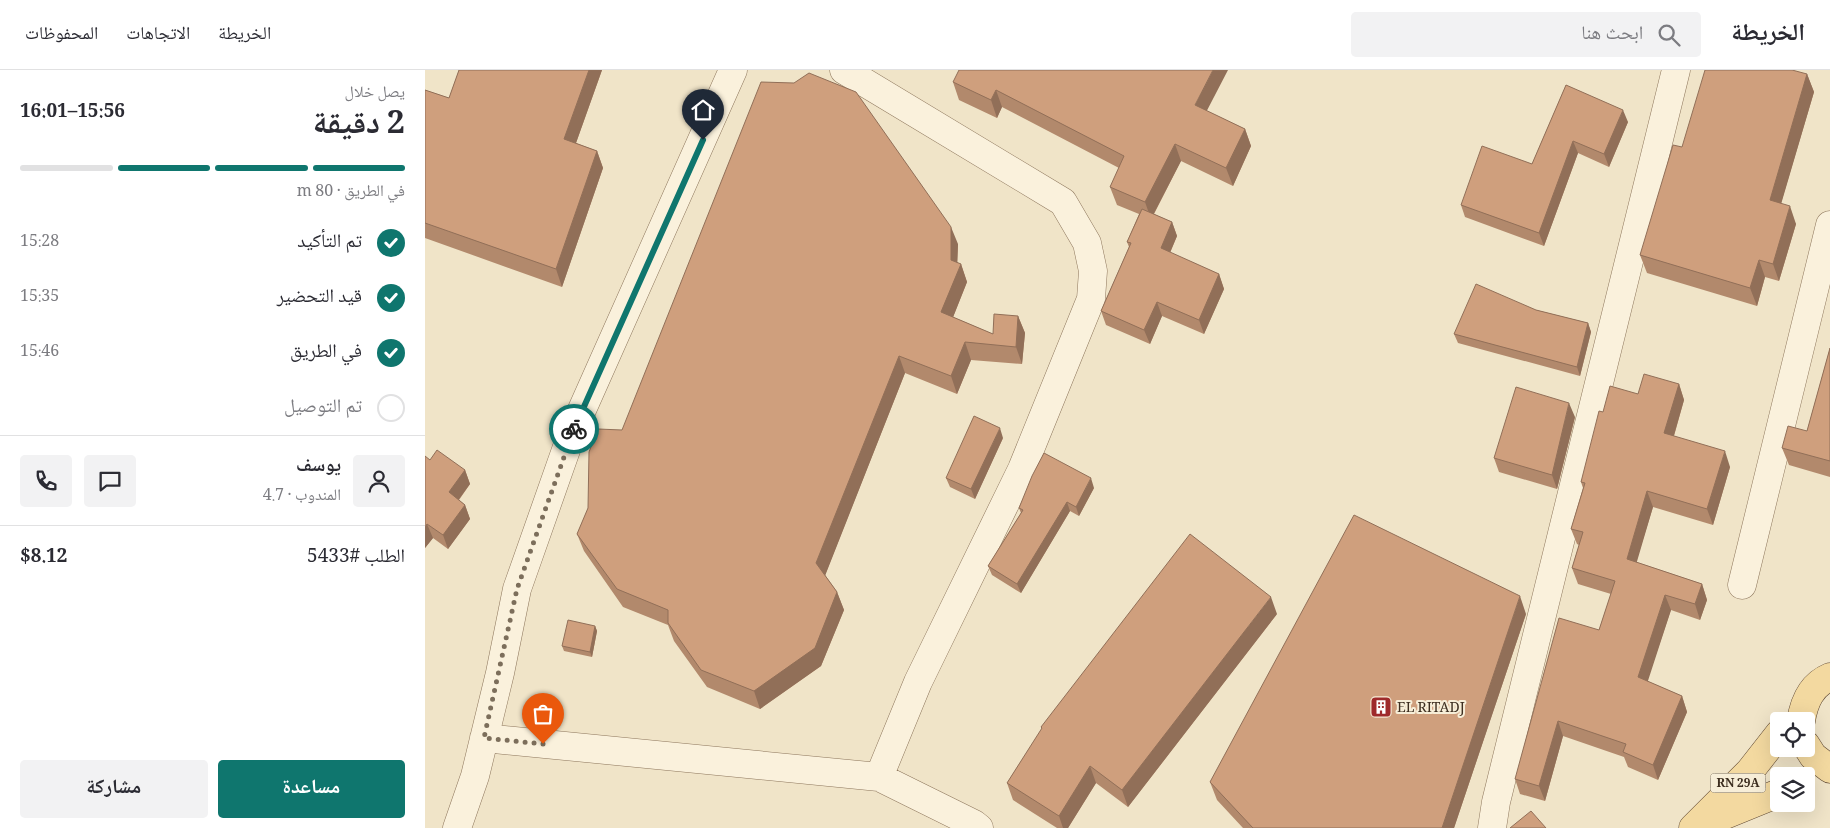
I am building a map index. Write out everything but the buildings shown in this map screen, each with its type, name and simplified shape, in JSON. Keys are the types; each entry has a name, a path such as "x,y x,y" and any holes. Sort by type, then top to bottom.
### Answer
{"main road":[{"path":"1800,712 1813,690 1830,677"},
{"name":"RN 29A","path":"1693,828 1750,771 1770,745"},
{"path":"1813,757 1821,773"},
{"name":"RN 29A","path":"1693,828 1770,797"}],"street":[{"path":"457,828 475,776 517,589 573,430 733,70"},
{"path":"844,70 1063,202 1087,243 1093,271 1091,299 1022,469 918,682 879,777"},
{"path":"1492,828 1496,802 1676,70"},
{"path":"1742,585 1830,225"},
{"path":"484,738 879,777 979,828"}],"way so far":[{"path":"543,744 484,738 517,589 574,429"}],"place":[{"name":"EL RITADJ","path":"1381,707"}],"route":[{"path":"574,429 703,140"}]}
